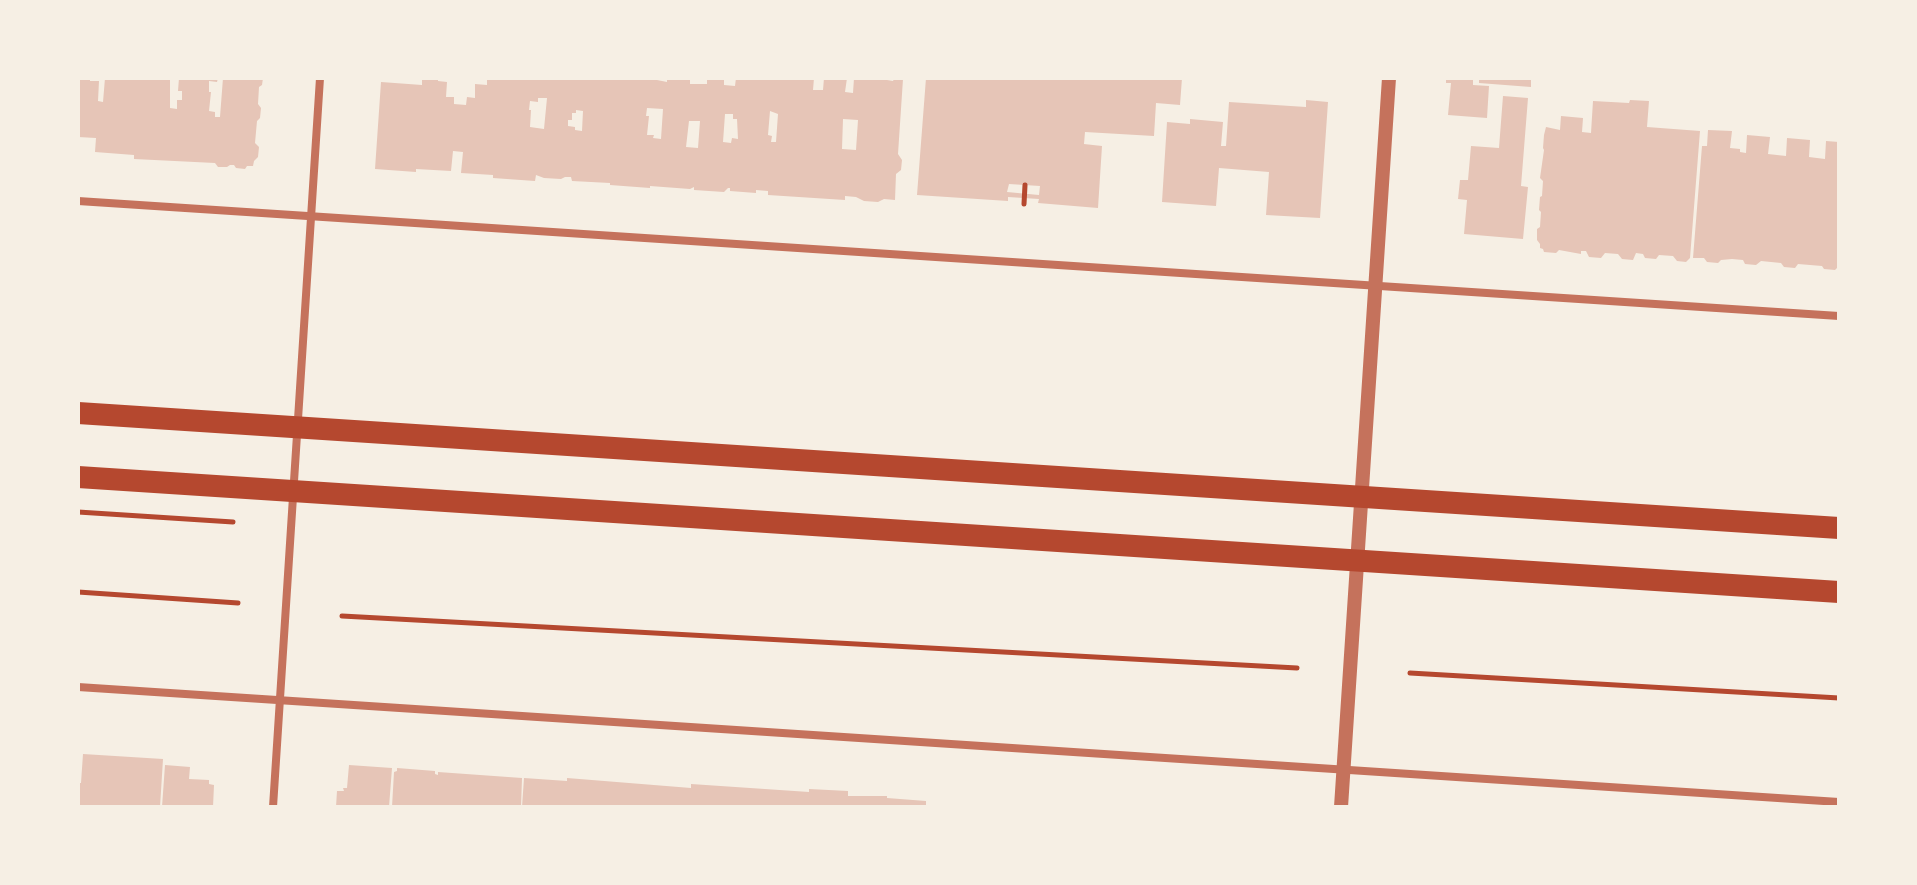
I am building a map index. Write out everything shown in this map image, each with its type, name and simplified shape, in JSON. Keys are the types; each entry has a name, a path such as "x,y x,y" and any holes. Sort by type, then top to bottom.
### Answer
{"highway":[{"path":"78,413 1839,528"},
{"path":"78,477 1839,592"}],"street":[{"path":"273,807 320,78"},
{"path":"1341,807 1389,78"},
{"path":"78,201 1839,316"},
{"path":"78,687 1839,802"}],"path":[{"path":"1024,204 1025,185"},
{"path":"78,512 233,522"},
{"path":"78,592 238,603"},
{"path":"342,616 1297,668"},
{"path":"1410,673 1839,698"}],"building":[{"path":"78,78 99,81 98,101 103,102 105,78 170,78 170,108 177,109 177,100 182,100 182,91 178,91 179,78 218,78 217,82 209,81 209,111 220,117 223,78 263,78 259,87 258,104 261,108 255,143 259,147 258,157 253,166 245,169 234,165 218,167 215,163 134,159 134,155 95,152 96,138 78,137"},
{"path":"422,78 438,78 438,81 447,82 446,97 454,97 454,104 466,105 467,97 475,98 475,84 487,85 487,78 647,78 667,82 667,78 690,78 690,84 707,84 707,78 724,78 724,85 735,86 736,78 814,78 813,90 823,90 824,78 847,78 845,92 853,93 854,78 903,79 898,154 902,160 901,170 896,174 895,200 878,202 845,196 845,200 768,195 768,191 730,191 730,188 724,192 694,190 694,187 650,188 536,175 535,181 493,178 493,175 461,173 463,152 453,151 451,171 375,169 381,82 422,85","holes":["538,98 547,98 544,129 530,127 530,101 538,102","647,108 663,109 661,139 647,135 649,116 646,116","583,111 582,131 568,126 572,113","770,111 778,114 776,142 771,142 772,136 768,135","725,114 733,114 733,119 737,119 738,139 732,138 731,143 723,142","843,119 858,120 856,150 842,149","689,121 700,121 698,148 686,147"]},
{"path":"926,78 1182,78 1180,105 1156,103 1154,136 1085,132 1084,144 1102,146 1098,208 1038,203 1039,199 1008,197 1008,201 917,195","holes":["1009,184 1040,186 1039,195 1007,192"]},
{"path":"1446,78 1473,78 1473,85 1489,86 1487,118 1448,115 1451,83 1446,83"},
{"path":"1479,78 1531,78 1531,87 1479,83"},
{"path":"1503,96 1528,98 1521,186 1528,187 1523,239 1464,234 1467,200 1458,199 1460,180 1468,180 1471,146 1499,148"},
{"path":"1306,100 1328,102 1320,218 1266,215 1269,172 1219,168 1216,206 1162,202 1167,122 1190,124 1190,119 1223,122 1221,146 1226,146 1229,102 1306,107"},
{"path":"1630,100 1649,101 1647,127 1700,131 1690,258 1686,262 1677,261 1673,256 1659,255 1656,259 1636,253 1633,260 1605,253 1601,258 1589,257 1586,251 1581,251 1581,254 1559,250 1556,253 1544,252 1537,240 1537,229 1540,227 1543,181 1540,178 1546,127 1560,130 1561,116 1583,118 1582,132 1591,133 1593,101 1629,103"},
{"path":"1708,130 1732,131 1730,148 1746,153 1747,135 1770,137 1768,154 1786,156 1787,138 1810,140 1809,157 1825,159 1826,141 1839,142 1839,266 1835,270 1822,266 1798,264 1795,268 1761,261 1756,265 1745,264 1743,260 1721,260 1718,263 1693,258 1702,146 1707,146"},
{"path":"83,754 163,759 160,807 78,807"},
{"path":"165,765 190,767 189,779 209,780 209,784 214,785 213,807 162,807"},
{"path":"349,765 392,768 389,807 336,807 337,791 347,788"},
{"path":"397,768 435,771 438,775 438,772 522,778 521,807 392,807 394,772"},
{"path":"524,778 567,781 567,778 691,788 691,784 809,792 809,789 848,791 848,796 887,796 926,801 926,807 522,807"}]}
